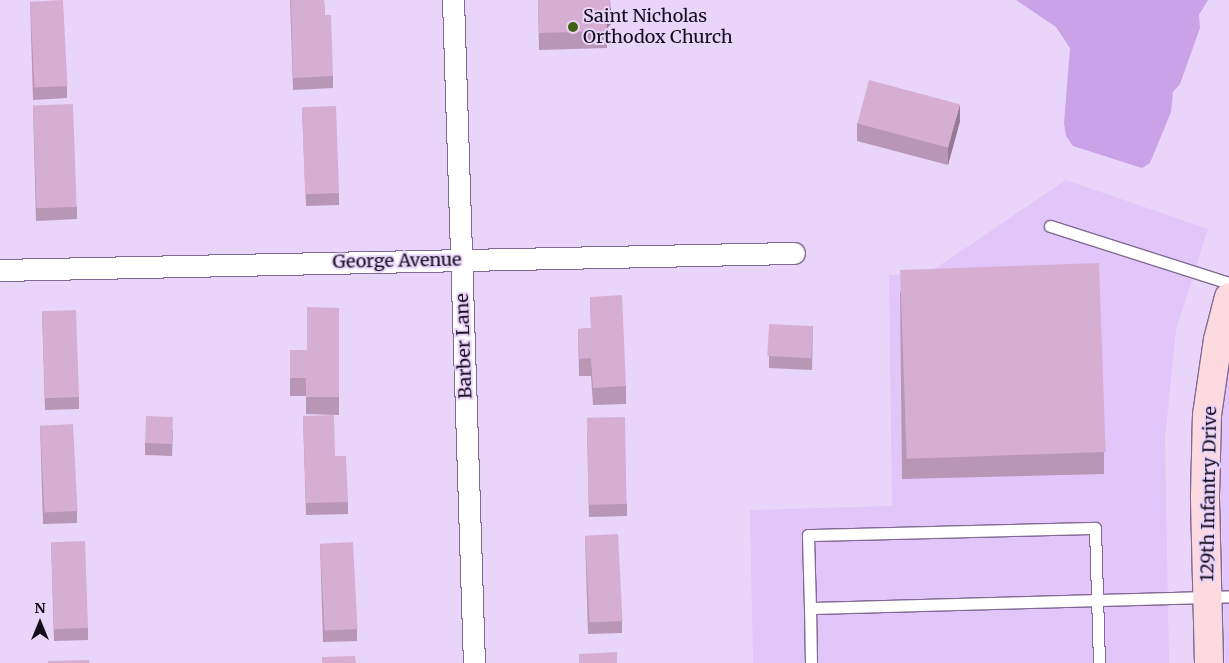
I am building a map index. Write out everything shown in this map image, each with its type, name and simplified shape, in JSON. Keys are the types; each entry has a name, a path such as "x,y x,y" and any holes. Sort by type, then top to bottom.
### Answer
{"street":[{"name":"Barber Lane","path":"453,0 474,663"},
{"name":"George Avenue","path":"0,270 794,253"},
{"name":"129th Infantry Drive","path":"1209,663 1218,597 1205,496 1208,415 1218,340 1229,297"}],"lane":[{"path":"1050,226 1229,283"},
{"path":"811,663 808,535 1095,528 1099,663"},
{"path":"810,608 1218,597"}],"shaded area":[{"path":"1016,0 1208,0 1199,15 1200,28 1180,84 1173,92 1171,112 1150,163 1142,168 1073,146 1066,136 1064,123 1070,48 1056,27"},
{"path":"1066,180 1208,229 1176,330 1165,438 1169,663 753,663 750,510 892,506 889,275 930,272"},
{"path":"1229,358 1229,663 1225,663 1220,456 1224,389"}],"building":[{"path":"63,0 68,86 35,88 30,2"},
{"path":"291,0 324,0 325,15 331,15 333,76 293,78"},
{"name":"Saint Nicholas Orthodox Church","path":"538,0 610,0 611,7 606,11 607,31 539,33"},
{"path":"869,80 960,104 948,148 857,123"},
{"path":"73,104 77,207 37,208 33,105"},
{"path":"336,106 339,193 305,194 302,107"},
{"path":"1099,263 1106,452 907,459 900,270"},
{"path":"622,295 626,386 593,388 591,358 579,359 578,329 591,328 590,297"},
{"path":"307,307 339,308 339,397 306,397 306,378 290,378 290,350 307,350"},
{"path":"76,310 79,397 45,398 42,311"},
{"path":"769,324 813,326 811,358 767,356"},
{"path":"334,415 335,456 346,456 348,502 306,503 303,416"},
{"path":"146,416 173,417 172,444 145,443"},
{"path":"625,417 627,504 589,505 587,418"},
{"path":"73,424 78,511 45,513 40,426"},
{"path":"618,534 623,621 590,623 585,536"},
{"path":"85,541 88,628 54,629 51,542"},
{"path":"353,542 358,629 325,631 320,544"},
{"path":"617,652 617,663 579,663 579,654"},
{"path":"355,656 356,663 322,663 322,657"},
{"path":"89,660 89,663 48,663 48,661"}],"place":[{"name":"Saint Nicholas Orthodox Church","path":"573,27"}]}
